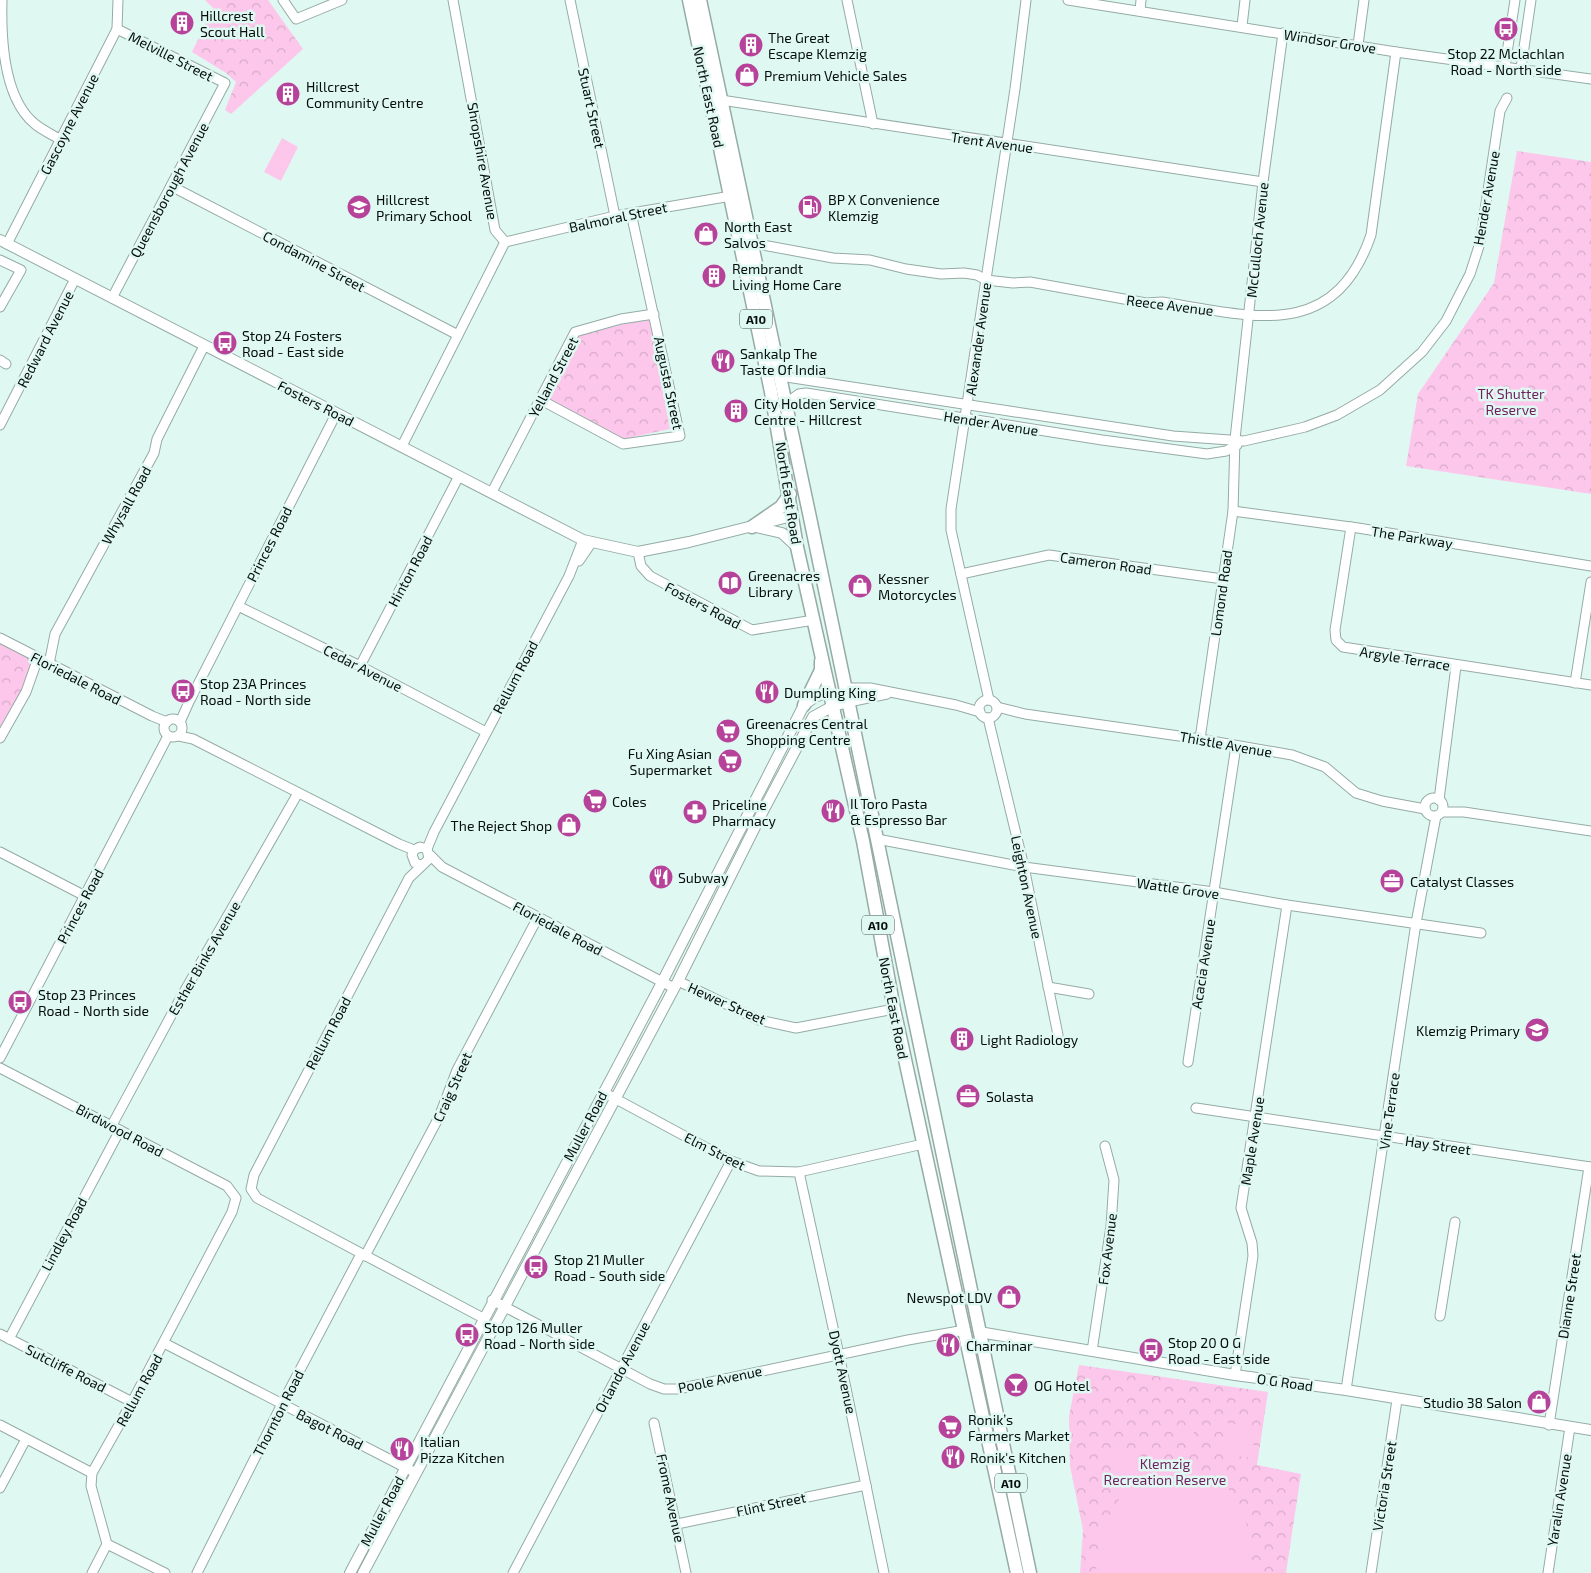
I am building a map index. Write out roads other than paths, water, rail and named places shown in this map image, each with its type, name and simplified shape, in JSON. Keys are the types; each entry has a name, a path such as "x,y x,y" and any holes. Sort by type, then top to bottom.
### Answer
{"highway":[{"name":"North East Road","path":"689,0 715,101 747,244 780,376 810,512 1030,1573"},
{"name":"North East Road","path":"700,0 715,101"},
{"name":"North East Road","path":"747,244 790,494 797,547 830,691 862,842 894,1009 1017,1573"},
{"path":"772,392 780,376"},
{"path":"752,527 781,507 790,494"},
{"path":"792,516 810,512"},
{"path":"804,705 821,670 822,654"},
{"path":"830,691 846,688"},
{"path":"862,842 877,839"},
{"path":"894,1009 911,1005"},
{"path":"923,1144 941,1140"},
{"path":"965,1330 979,1332"}],"main road":[{"name":"Fosters Road","path":"4,242 336,414 588,541 638,552 752,527 792,516"},
{"path":"752,527 782,533 797,547"},
{"path":"804,705 814,697 830,691"},
{"name":"Muller Road","path":"363,1573 676,984 762,813 814,717 833,706 849,702"},
{"name":"Muller Road","path":"350,1573 492,1300 662,982 804,705"},
{"path":"752,808 762,813"},
{"name":"O G Road","path":"979,1332 1092,1352 1346,1390 1549,1425 1591,1430"}],"street":[{"path":"2,0 4,76 17,100 34,124 62,140"},
{"name":"Gascoyne Avenue","path":"4,242 62,140 117,29 118,0"},
{"path":"283,0 296,19 342,0"},
{"name":"Shropshire Avenue","path":"453,0 495,230 505,242"},
{"name":"Stuart Street","path":"570,0 614,216"},
{"path":"847,0 873,124"},
{"name":"Alexander Avenue","path":"983,704 982,676 950,519 1005,144 1015,89 1026,0"},
{"name":"Windsor Grove","path":"1069,0 1396,52 1591,79"},
{"path":"1140,12 1142,0"},
{"path":"1242,26 1245,0"},
{"path":"1358,45 1364,0"},
{"path":"1505,66 1515,0"},
{"path":"1521,68 1531,0"},
{"name":"Melville Street","path":"117,29 225,83"},
{"name":"McCulloch Avenue","path":"1238,442 1263,182 1283,33"},
{"name":"Reece Avenue","path":"747,244 833,258 870,260 906,270 977,275 986,280 1013,283 1030,282 1146,303 1162,302 1249,316 1270,317 1299,312 1326,300 1341,289 1360,265 1371,235 1396,52"},
{"name":"Queensborough Avenue","path":"112,298 225,83"},
{"name":"Hender Avenue","path":"785,404 799,394 806,393 1102,440 1207,454 1219,453 1238,442 1305,427 1337,415 1359,404 1402,372 1436,334 1459,297 1480,243 1500,111 1507,98"},
{"name":"Trent Avenue","path":"715,101 1263,182"},
{"name":"Condamine Street","path":"171,186 458,335"},
{"name":"Balmoral Street","path":"505,242 614,216 736,195"},
{"name":"Augusta Street","path":"540,400 623,444 680,436 631,213"},
{"path":"402,446 505,242"},
{"path":"0,260 21,270 0,307"},
{"name":"Redward Avenue","path":"0,426 75,279"},
{"name":"Yelland Street","path":"492,492 576,332 622,319 654,314"},
{"name":"Whysall Road","path":"48,664 55,634 154,453 157,439 204,346"},
{"name":"Hender Avenue","path":"780,376 1173,436 1238,442"},
{"path":"881,406 883,391"},
{"name":"Princes Road","path":"0,1058 189,702 336,414"},
{"path":"1102,440 1104,426"},
{"name":"Lomond Road","path":"1200,739 1233,512 1238,442"},
{"name":"Hinton Road","path":"360,666 459,476"},
{"name":"The Parkway","path":"1233,512 1351,527 1591,566"},
{"name":"Argyle Terrace","path":"1351,527 1335,630 1338,643 1343,647 1456,666 1591,685"},
{"name":"Rellum Road","path":"363,1255 257,1198 251,1189 254,1175 420,856 588,541"},
{"name":"Fosters Road","path":"638,552 642,566 650,576 752,630 814,620"},
{"name":"Cameron Road","path":"960,574 1049,555 1223,579"},
{"path":"1575,683 1591,582"},
{"name":"Cedar Avenue","path":"238,606 360,666 486,732"},
{"name":"Floriedale Road","path":"0,638 662,982 676,984"},
{"path":"0,738 26,692 38,658"},
{"name":"Vine Terrace","path":"1346,1390 1456,666"},
{"path":"846,688 870,688 889,694 956,705 983,704 994,715"},
{"path":"849,702 889,694"},
{"path":"983,704 994,715"},
{"name":"Thistle Avenue","path":"994,715 1026,714 1200,739 1292,756 1316,763 1356,793 1382,801 1591,831"},
{"name":"Leighton Avenue","path":"994,715 995,740 1024,867 1058,1035"},
{"name":"Acacia Avenue","path":"1188,1062 1236,746"},
{"name":"Esther Binks Avenue","path":"116,1128 180,999 298,793"},
{"name":"Wattle Grove","path":"877,839 1024,867 1214,892 1287,905 1480,933"},
{"path":"0,852 85,896"},
{"name":"Maple Avenue","path":"1236,1375 1253,1256 1252,1243 1241,1208 1287,905"},
{"name":"Craig Street","path":"363,1255 439,1118 457,1070 538,918"},
{"name":"Hewer Street","path":"676,984 759,1020 796,1028 894,1009"},
{"path":"1048,987 1089,994"},
{"name":"Birdwood Road","path":"0,1068 227,1186 236,1198"},
{"name":"Elm Street","path":"603,1092 731,1161 759,1171 799,1172 923,1144"},
{"name":"Hay Street","path":"1196,1108 1385,1138 1590,1167"},
{"name":"Lindley Road","path":"9,1339 116,1128"},
{"name":"Fox Avenue","path":"1092,1352 1111,1226 1113,1198 1114,1180 1105,1146"},
{"name":"Orlando Avenue","path":"513,1573 731,1161"},
{"name":"Dianne Street","path":"1549,1425 1590,1167"},
{"name":"Dyott Avenue","path":"799,1172 884,1573"},
{"name":"Rellum Road","path":"92,1473 164,1343 232,1212 236,1198"},
{"path":"1440,1316 1455,1222"},
{"path":"363,1255 483,1318"},
{"name":"Thornton Road","path":"197,1573 282,1404 363,1255"},
{"name":"Poole Avenue","path":"492,1300 650,1384 664,1389 678,1389 839,1354 965,1330"},
{"name":"Sutcliffe Road","path":"0,1334 132,1402"},
{"name":"Bagot Road","path":"164,1343 416,1473"},
{"name":"Victoria Street","path":"1371,1573 1398,1400"},
{"name":"Frome Avenue","path":"654,1423 686,1573"},
{"path":"0,1425 92,1473 90,1486 107,1544 92,1573"},
{"name":"Yaralin Avenue","path":"1548,1573 1570,1427"},
{"path":"0,1488 26,1439"},
{"name":"Flint Street","path":"677,1524 866,1485"},
{"path":"107,1544 165,1573"}],"place":[{"name":"Hillcrest Scout Hall","path":"182,23"},
{"name":"Stop 22 Mclachlan Road - North side","path":"1506,29"},
{"name":"The Great Escape Klemzig","path":"751,45"},
{"name":"Premium Vehicle Sales","path":"747,75"},
{"name":"Hillcrest Community Centre","path":"288,94"},
{"name":"Hillcrest Primary School","path":"359,207"},
{"name":"BP X Convenience Klemzig","path":"810,207"},
{"name":"North East Salvos","path":"706,234"},
{"name":"Rembrandt Living Home Care","path":"714,276"},
{"name":"Stop 24 Fosters Road - East side","path":"225,343"},
{"name":"Sankalp The Taste Of India","path":"723,361"},
{"name":"City Holden Service Centre - Hillcrest","path":"736,411"},
{"name":"Greenacres Library","path":"730,583"},
{"name":"Kessner Motorcycles","path":"860,586"},
{"name":"Stop 23A Princes Road - North side","path":"183,691"},
{"name":"Dumpling King","path":"767,692"},
{"name":"Greenacres Central Shopping Centre","path":"728,731"},
{"name":"Fu Xing Asian Supermarket","path":"730,761"},
{"name":"Coles","path":"595,801"},
{"name":"Il Toro Pasta & Espresso Bar","path":"833,811"},
{"name":"Priceline Pharmacy","path":"695,812"},
{"name":"The Reject Shop","path":"569,825"},
{"name":"Subway","path":"661,877"},
{"name":"Catalyst Classes","path":"1392,881"},
{"name":"Stop 23 Princes Road - North side","path":"20,1002"},
{"name":"Klemzig Primary","path":"1537,1030"},
{"name":"Light Radiology","path":"962,1039"},
{"name":"Solasta","path":"968,1096"},
{"name":"Stop 21 Muller Road - South side","path":"536,1267"},
{"name":"Newspot LDV","path":"1009,1297"},
{"name":"Stop 126 Muller Road - North side","path":"467,1335"},
{"name":"Charminar","path":"948,1345"},
{"name":"Stop 20 O G Road - East side","path":"1151,1350"},
{"name":"OG Hotel","path":"1016,1385"},
{"name":"Studio 38 Salon","path":"1539,1402"},
{"name":"Ronik’s Farmers Market","path":"950,1427"},
{"name":"Italian Pizza Kitchen","path":"402,1449"},
{"name":"Ronik's Kitchen","path":"953,1457"}],"park label":[{"name":"TK Shutter Reserve","path":"1511,402"},
{"name":"Klemzig Recreation Reserve","path":"1165,1472"}]}
